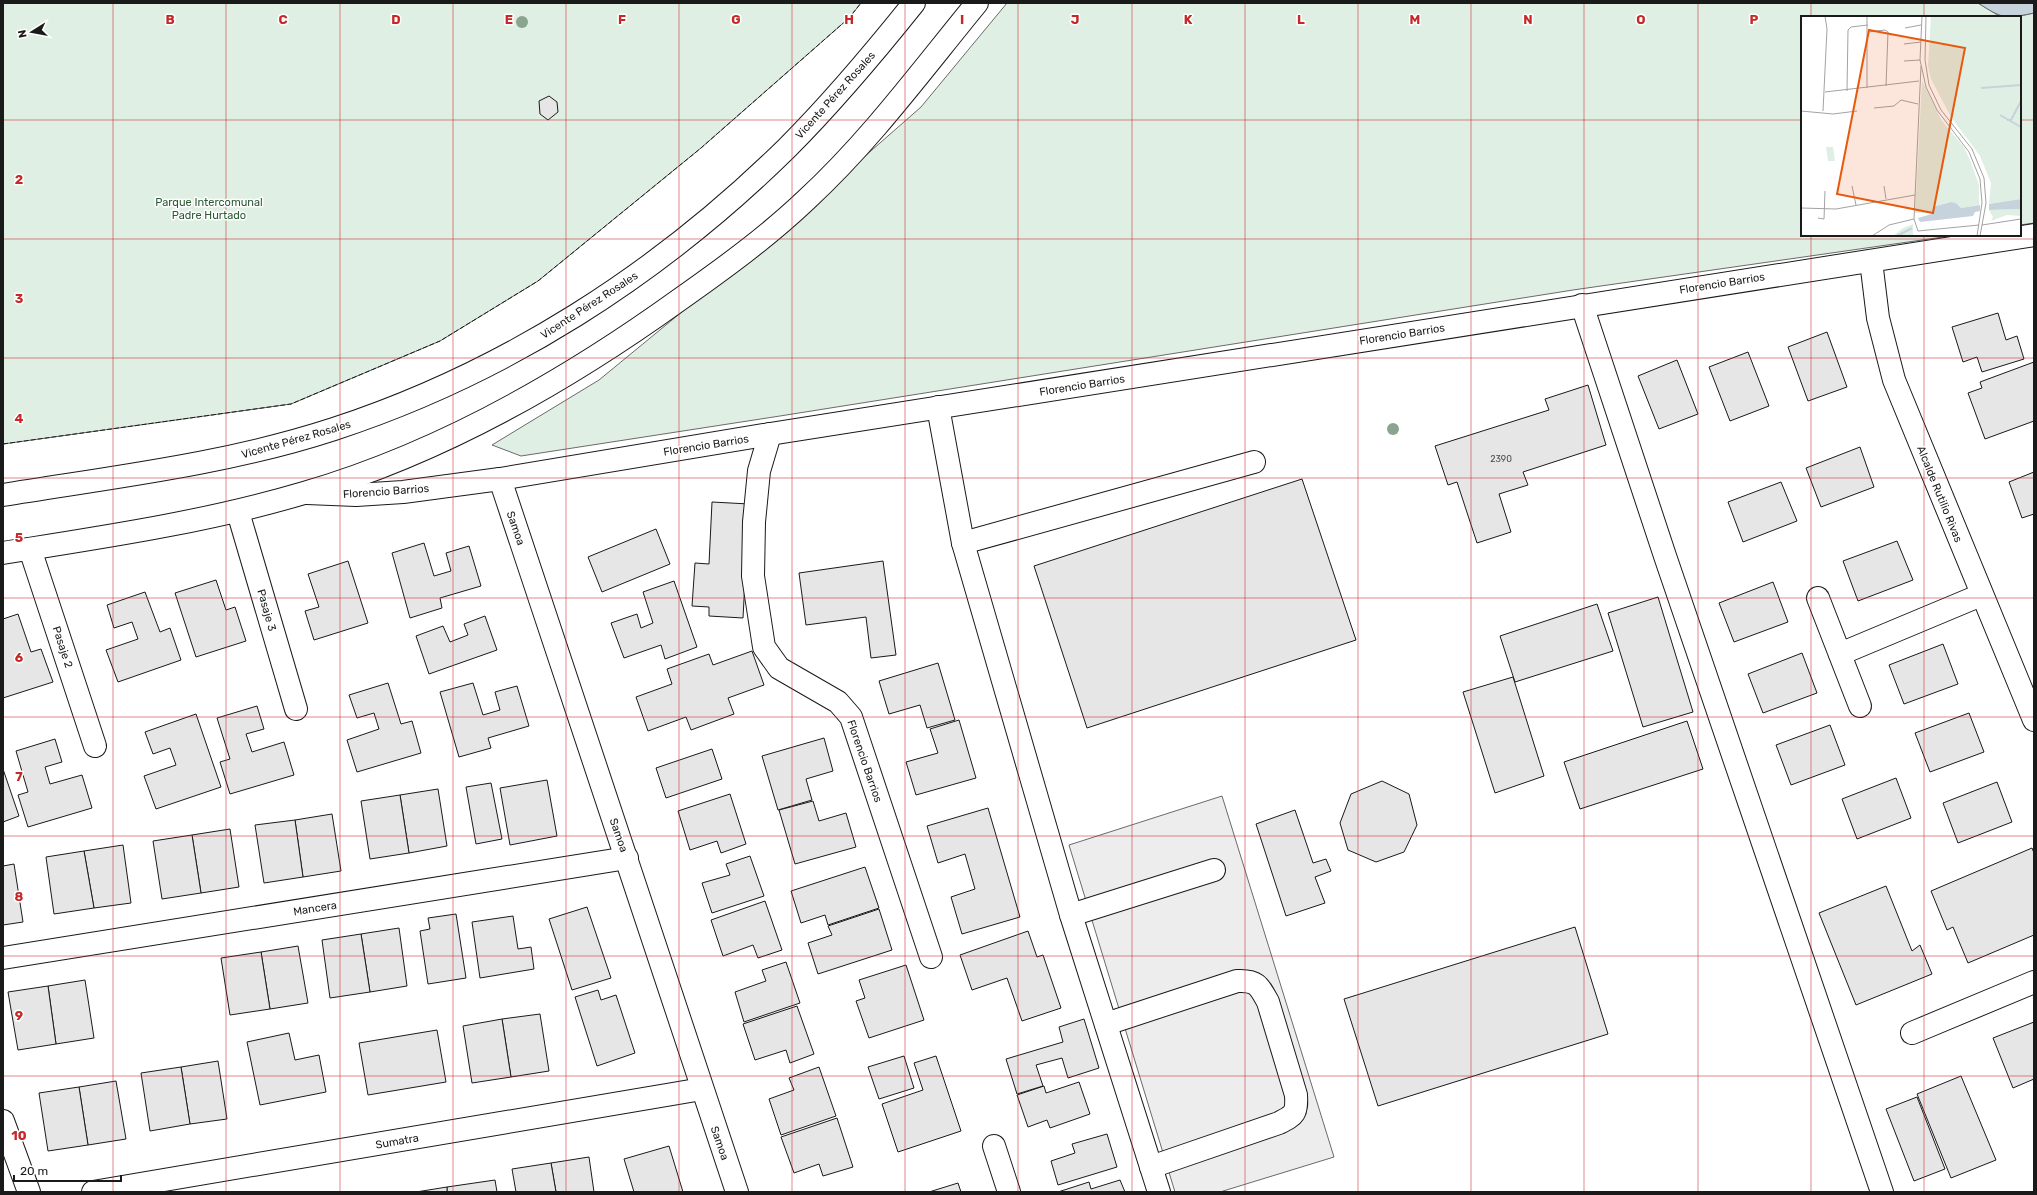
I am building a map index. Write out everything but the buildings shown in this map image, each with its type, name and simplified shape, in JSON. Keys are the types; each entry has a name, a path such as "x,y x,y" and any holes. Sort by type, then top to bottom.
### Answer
{"street":[{"name":"Vicente Pérez Rosales","path":"3,495 229,458 333,430 397,407 459,381 518,350 576,315 635,276 679,243 745,188 788,147 828,105 914,3"},
{"path":"307,493 362,474 418,452 489,418 610,347 762,240 840,167 870,133 977,3"},
{"name":"Florencio Barrios","path":"3,553 172,525 238,512 307,493 356,495 404,492 500,479 770,434 2034,235"},
{"name":"Alcalde Rutilio Rivas","path":"1871,261 1878,318 1894,380 2034,720"},
{"path":"1582,305 1665,556 1882,1192"},
{"path":"938,408 963,543 1071,915 1159,1192"},
{"name":"Florencio Barrios","path":"770,434 759,471 754,522 753,576 764,648 779,668 838,702 851,716 931,957"},
{"path":"963,543 1254,462"},
{"name":"Samoa","path":"500,479 737,1192"},
{"name":"Pasaje 3","path":"238,512 296,709"},
{"name":"Pasaje 2","path":"30,549 96,746"},
{"path":"1840,654 1982,595"},
{"path":"1818,598 1860,706"},
{"name":"Mancera","path":"3,958 627,858"},
{"path":"1071,915 1214,870"},
{"path":"1106,1024 1237,981 1248,981 1255,983 1262,990 1268,1002 1296,1095 1297,1108 1292,1116 1279,1123 1151,1166"},
{"path":"1912,1033 2034,982"},
{"name":"Sumatra","path":"93,1192 702,1089"},
{"path":"3,1121 29,1192"},
{"path":"994,1146 1009,1192"}],"green space":[{"name":"Parque Intercomunal Padre Hurtado","path":"3,3 861,3 849,18 701,148 538,281 440,341 291,404 3,444"},
{"path":"1007,3 1978,3 1999,16 1801,16 1801,236 1950,236 1573,290 521,456 492,445 599,380 767,242 921,107"},
{"path":"2034,13 2034,223 2021,225 2021,16"}],"shaded area":[{"path":"1978,3 2034,3 2034,13 2004,16 1993,12"},
{"path":"1222,796 1334,1157 1220,1192 1175,1192 1069,845"}],"fence":[{"path":"3,444 291,404 440,341 538,281 701,148 849,18 861,3"}]}
